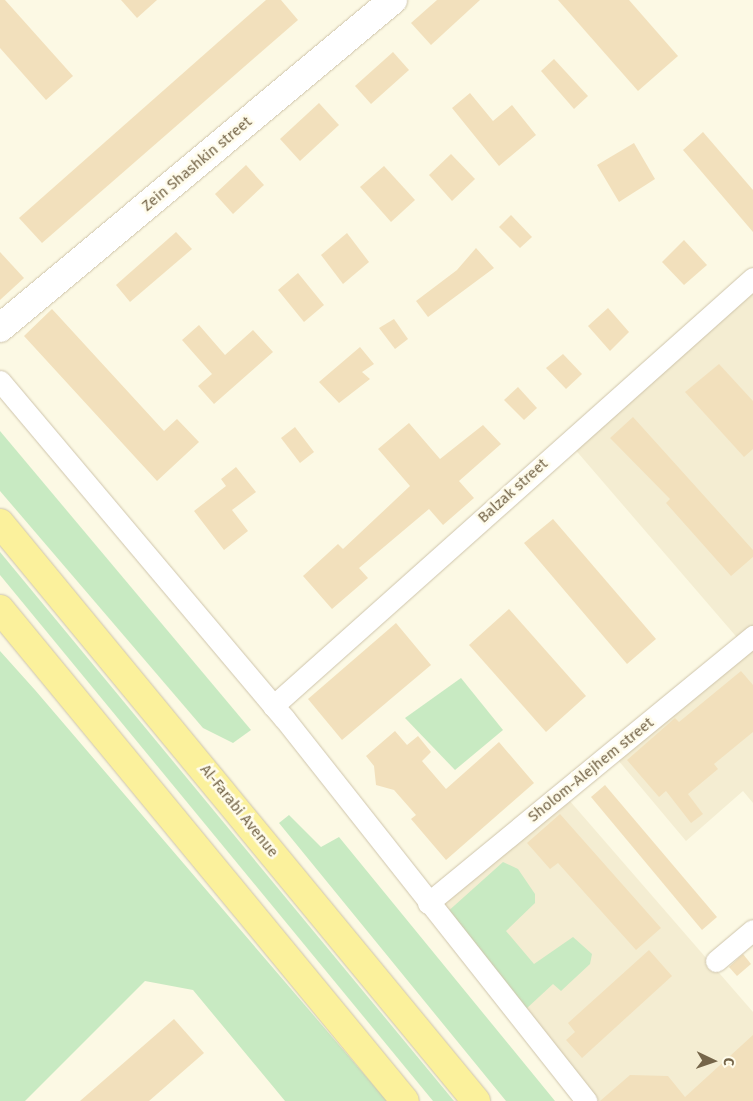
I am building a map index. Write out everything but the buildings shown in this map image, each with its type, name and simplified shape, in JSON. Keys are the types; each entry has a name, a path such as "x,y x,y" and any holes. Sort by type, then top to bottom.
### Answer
{"main road":[{"name":"Al-Farabi Avenue","path":"0,523 265,842 476,1101"},
{"path":"0,609 405,1101"}],"street":[{"name":"Zein Shashkin street","path":"0,328 393,0"},
{"name":"Balzak street","path":"273,706 753,278"},
{"path":"0,381 273,706 586,1101"},
{"name":"Sholom-Alejhem street","path":"428,903 753,636"},
{"path":"716,961 753,930"}],"shaded area":[{"path":"753,292 753,630 740,641 573,447"},
{"path":"753,647 753,803 743,791 686,841 618,760"},
{"path":"569,800 753,1012 753,1101 599,1101 436,911"}],"green space":[{"path":"0,431 251,730 233,743 203,728 0,491"},
{"path":"0,552 454,1101 433,1101 0,575"},
{"path":"0,651 387,1101 285,1101 193,990 145,981 25,1101 0,1101"},
{"path":"461,678 503,730 455,770 405,718"},
{"path":"289,815 321,847 339,837 555,1101 506,1101 279,823"},
{"path":"503,862 518,869 535,894 535,903 506,931 534,964 573,937 592,954 590,964 561,991 553,984 526,1009 445,914"}]}
